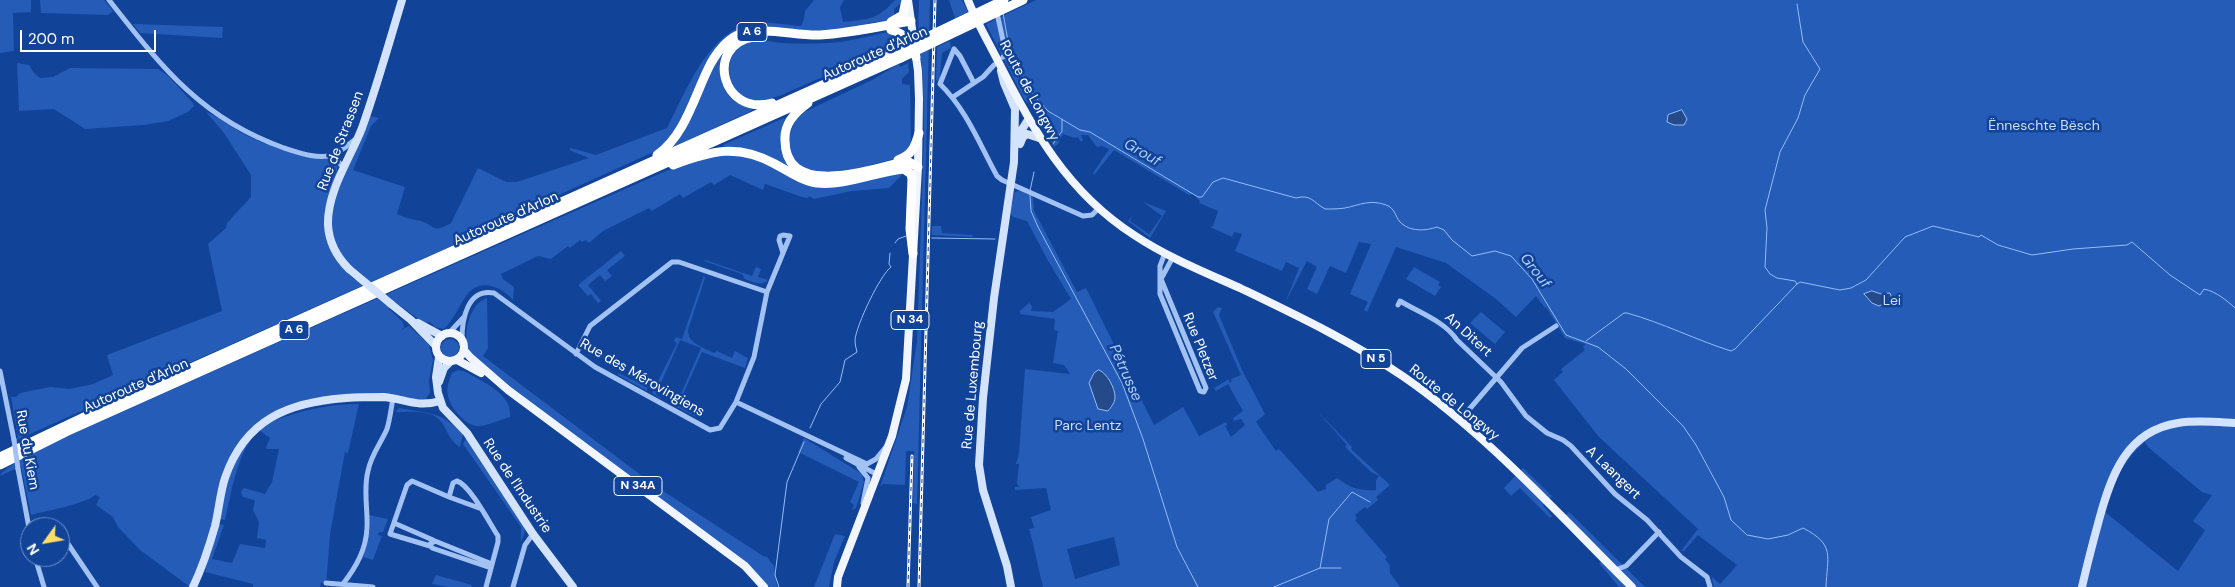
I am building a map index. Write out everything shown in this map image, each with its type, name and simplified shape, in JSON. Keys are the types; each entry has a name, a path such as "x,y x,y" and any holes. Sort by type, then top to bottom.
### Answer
{"highway":[{"name":"A 6","path":"805,35 895,21 903,15 909,0"},
{"name":"Autoroute d'Arlon","path":"0,465 75,428 822,93 1004,0"},
{"name":"Autoroute d'Arlon","path":"0,457 126,397 782,103 1023,0"},
{"name":"A 6","path":"782,103 753,105 736,97 730,91 724,73 725,63 734,46 746,38 756,36 817,40 891,30 912,24"},
{"name":"A 6","path":"646,164 674,139 711,64 726,43 735,36 750,32 805,35 837,33 912,24"},
{"path":"891,30 902,33 908,38 916,57"},
{"name":"A 6","path":"822,93 799,109 788,124 784,134 787,155 792,163 807,175 831,177 907,161 918,167"},
{"name":"A 6","path":"855,172 901,160 914,149 919,133"},
{"name":"A 6","path":"630,180 701,155 736,151 751,153 812,182 826,183 898,170 908,172 912,179 910,229 913,254"},
{"name":"A 6","path":"826,183 898,167 918,167"}],"main road":[{"name":"Rue de Strassen","path":"402,0 358,137 331,201 328,224 331,242 335,251 350,269 412,320 436,346"},
{"name":"N 34","path":"837,587 858,523 892,436 906,379 919,133 916,57 909,0"},
{"name":"Route de Longwy","path":"968,2 997,66 1039,138 1062,169 1099,208 1134,235 1165,253 1318,326 1404,377 1460,420 1632,587"},
{"name":"Rue de Luxembourg","path":"997,66 1015,109 1014,162 993,306 979,458 983,490 1007,566 1011,587"},
{"path":"1015,129 1028,119"},
{"path":"1014,162 1018,140 1028,119"},
{"path":"1014,162 1023,137 1027,134 1039,138"},
{"name":"Rue de Strassen","path":"412,320 446,334"},
{"path":"193,587 214,527 225,478 234,456 254,430 277,414 305,404 346,398 393,398 418,404 440,401 437,386 436,377 439,357 436,346 446,334 456,334 462,339 464,350 444,368 437,386"},
{"name":"N 34A","path":"464,350 508,390"},
{"path":"439,357 453,361"},
{"name":"N 34A","path":"453,361 466,363 508,390 745,566 764,587"},
{"name":"Rue de l'Industrie","path":"440,401 448,414 467,433 533,534 573,587"},
{"path":"2082,587 2108,488 2118,466 2130,449 2154,431 2177,423 2235,423"}],"street":[{"path":"109,0 162,65 200,103 241,129 276,145 304,154 332,155 358,137"},
{"path":"995,0 1002,42 1006,54 1003,57"},
{"path":"974,84 960,56 954,49 940,84 953,97 997,176 1083,216 1092,214 1099,208"},
{"path":"953,97 997,66"},
{"path":"332,155 344,168"},
{"name":"Rue Pletzer","path":"1160,279 1206,388 1204,392 1200,391 1160,294 1160,279 1160,266 1165,253"},
{"name":"Rue des Mérovingiens","path":"462,339 464,317 470,304 477,295 488,292 494,293 576,354 710,430 723,426 736,402 754,357 767,292 783,254"},
{"path":"1160,279 1173,257"},
{"path":"576,354 590,326 672,262 679,262 767,292"},
{"name":"An Ditert","path":"1398,305 1400,301 1441,325 1497,377"},
{"name":"Rue des Mérovingiens","path":"446,334 464,317"},
{"path":"1460,420 1522,348 1556,326"},
{"name":"Rue du Kiem","path":"0,371 27,517"},
{"name":"A Laangert","path":"1497,377 1526,416 1547,433 1563,440 1615,494 1659,532 1681,557 1707,577 1710,587"},
{"path":"343,584 360,560 365,543 367,528 365,497 367,473 387,427 393,398"},
{"path":"736,402 809,436 879,472"},
{"path":"809,436 849,460 879,472"},
{"path":"866,464 876,459 892,436"},
{"path":"849,460 862,470 868,478 858,523"},
{"path":"449,496 451,485 457,481 461,482 498,536 486,587"},
{"path":"479,508 410,482 390,534 491,566"},
{"path":"395,523 491,566"},
{"path":"407,539 410,530"},
{"path":"1615,570 1626,566 1659,532"},
{"path":"513,587 525,545 533,534"},
{"path":"430,546 433,540"},
{"path":"70,547 97,587"},
{"path":"38,567 44,587"},
{"path":"326,583 373,587"}],"green space":[{"path":"0,0 31,0 31,12 13,13 14,51 0,53"},
{"path":"40,0 104,0 113,11 108,15 41,13"},
{"path":"814,0 844,0 840,7 843,22 872,17 889,7 895,0 901,0 901,3 894,9 894,19 831,30 729,34 747,24 766,23 801,26 805,11"},
{"path":"919,0 930,0 917,504 913,503 914,451 906,451 905,485 883,484 880,487 907,407 917,341 924,136 923,76 918,35"},
{"path":"949,0 962,0 968,12 955,18"},
{"path":"1036,0 2235,0 2235,587 1714,587 1711,576 1720,584 1737,565 1698,535 1684,551 1681,551 1698,529 1599,437 1554,380 1563,372 1561,369 1585,350 1583,347 1585,344 1565,338 1546,307 1536,296 1516,317 1496,299 1446,263 1396,247 1367,312 1364,310 1368,302 1350,294 1371,244 1359,242 1346,273 1330,266 1317,294 1307,289 1317,267 1307,261 1285,303 1299,268 1286,262 1282,271 1235,251 1242,234 1234,232 1232,237 1210,227 1213,226 1218,211 1199,203 1200,201 1193,194 1189,195 1114,150 1094,175 1093,173 1109,149 1102,146 1097,147 1088,135 1081,135 1083,140 1081,142 1078,137 1075,138 1063,134 1058,144 1054,147 1045,118 1024,99 986,24","holes":["2145,442 2148,447 2202,492 2212,495 2193,521 2205,530 2178,571 2105,512 2115,483 2124,466"]},
{"path":"133,24 223,27 222,38 140,33"},
{"path":"888,32 905,41 779,96 760,101 749,99 741,95 731,80 729,71 733,54 747,42 760,40 792,44 828,43"},
{"path":"729,34 714,52 676,130 660,149 517,214 503,223 12,442 18,438 11,397 16,397 20,393 50,387 70,389 93,384 113,375 107,355 222,311 208,244 226,228 227,223 251,197 251,175 224,133 206,112 263,143 299,155 324,157 336,162 337,172 325,217 326,236 337,260 355,280 364,276 343,258 335,243 332,225 339,187 346,167 370,116 379,118 371,126 353,170 405,187 397,214 421,221 437,229 451,223 478,168 506,182 517,182 589,158 569,150 571,148 596,155 667,128 698,68 708,53"},
{"path":"950,41 951,48 942,53 941,78 938,81 936,80 937,47"},
{"path":"726,49 721,69 723,86 733,99 753,108 751,111 671,148 713,67"},
{"path":"17,63 29,65 40,78 53,77 70,68 158,69 168,76 194,106 188,112 168,121 144,125 85,129 54,109 19,111"},
{"path":"908,63 909,72 902,79 902,84 910,85 911,147 898,158 828,173 805,170 790,154 789,135 797,118 804,112 872,80 899,64 900,67"},
{"path":"784,118 787,119 789,168 724,148 723,145"},
{"path":"729,154 760,160 801,180 905,172 889,188 852,191 814,199 809,196 808,198 802,197 765,184 763,190 730,175 714,185 711,182 683,198 680,194 652,211 649,208 603,231 589,243 586,240 582,242 580,240 570,248 568,246 551,259 538,256 501,274 503,279 514,287 513,300 502,291 490,286 483,285 471,290 444,329 435,327 430,322 424,323 395,302 388,308 403,322 404,327 401,330 409,326 429,345 433,360 429,380 430,393 426,398 428,400 370,396 330,396 292,404 266,417 243,438 190,587 140,550 118,527 113,517 96,505 100,497 95,495 74,504 31,515 21,466 0,476 19,461 55,442 461,261 666,171 700,159"},
{"name":"Parc Lentz","path":"1020,191 1033,197 1034,211 1077,292 1086,288 1154,425 1183,407 1199,436 1226,422 1227,425 1225,426 1231,437 1245,425 1241,419 1234,421 1233,418 1243,411 1228,384 1216,391 1214,388 1229,379 1229,383 1232,381 1231,379 1241,375 1213,312 1218,307 1222,308 1219,315 1242,370 1265,414 1256,422 1276,451 1279,449 1318,492 1326,489 1326,485 1337,478 1355,488 1376,490 1376,480 1379,476 1371,472 1345,447 1347,445 1317,411 1352,447 1351,449 1390,485 1376,497 1378,500 1367,509 1365,507 1355,515 1357,518 1355,520 1387,557 1385,559 1390,566 1390,573 1400,587 1043,587 1029,529 1034,528 1031,517 1051,510 1046,488 1015,490 1015,487 1020,487 1017,484 1019,464 1016,464 1019,453 1025,369 1070,374 1064,365 1053,363 1058,331 1054,330 1055,319 1020,314 1020,311 1029,303 1032,306 1031,311 1053,312 1071,299 1027,221 1013,217 1010,213 1015,192","holes":["1114,537 1120,565 1075,579 1067,549"]},
{"path":"1143,202 1166,211 1150,238 1128,221 1133,215 1130,221 1149,234 1162,216"},
{"path":"932,226 941,226 942,233 972,235 973,237 932,235"},
{"path":"621,251 625,256 607,270 612,276 605,281 600,275 588,285 601,301 598,303 591,294 588,296 578,285"},
{"path":"705,260 752,276 756,267 761,269 758,277 768,280 760,284 745,279 742,274"},
{"path":"1414,267 1440,282 1438,285 1441,287 1435,296 1406,279"},
{"path":"704,275 705,278 688,335 693,342 714,353 717,351 732,358 735,351 748,358 745,368 702,352 679,403 695,413 696,417 669,403 676,405 701,348 680,340 656,394 663,400 652,393 677,343 674,341 676,337 682,339"},
{"path":"487,298 488,348 483,356 654,485 767,557 774,566 777,587 767,587 749,566 496,378 479,363 467,347 467,330 468,322 475,307"},
{"path":"1481,312 1505,332 1495,344 1470,323"},
{"path":"446,339 454,339 459,344 457,355 446,357 441,352 441,344"},
{"path":"458,370 466,372 502,395 510,409 510,417 480,426 475,426 465,421 452,406 447,393 452,373"},
{"path":"619,373 632,380 637,376 652,383 650,385 647,384 647,391 618,375"},
{"path":"359,404 348,453 345,452 330,534 326,585 321,582 320,587 253,587 253,584 205,572 206,569 204,567 219,524 224,525 212,559 232,563 240,544 265,548 266,540 257,538 259,522 253,510 255,500 243,497 241,492 244,488 265,494 272,482 279,449 267,449 270,438 259,430 275,419 296,413 327,406"},
{"path":"399,408 422,412 396,412"},
{"path":"422,412 433,414 455,426 463,434 460,447 452,440 440,420"},
{"path":"255,434 243,453 239,464 225,520 220,519 224,495 235,463"},
{"path":"466,438 523,525 525,530 521,543 521,527 463,444"},
{"path":"804,438 862,474 864,482 856,508 852,510 854,505 850,502 859,482 798,452"},
{"path":"1523,468 1552,496 1543,505 1552,516 1550,518 1520,488 1511,496 1504,488"},
{"path":"1569,512 1645,587 1619,587 1599,563 1603,559 1563,518"},
{"path":"369,515 388,519 383,532 379,532 378,535 382,536 373,560 363,557 370,530"},
{"path":"835,534 845,536 834,562 829,587 814,587"},
{"path":"436,575 472,585 471,587 448,587 432,584"}],"shaded area":[{"path":"1682,110 1687,119 1684,125 1674,125 1667,122 1668,115"},
{"path":"1872,291 1881,294 1890,293 1893,302 1890,305 1883,304 1879,306 1872,303 1864,294"},
{"path":"1099,370 1108,377 1115,393 1113,405 1108,411 1098,409 1089,383 1094,373"}],"waterway":[{"path":"1797,4 1803,42 1820,69 1805,95 1798,118 1780,152 1765,210 1767,228 1765,267 1770,274 1777,278 1795,281 1797,284"},
{"name":"Grouf","path":"1003,13 1008,41 1029,90 1048,111 1080,130 1090,132 1198,197 1202,197 1213,182 1223,178 1296,198 1309,198 1325,209 1380,203 1391,208 1400,222 1408,228 1423,230 1437,227 1444,230 1452,240 1472,256 1495,251 1511,256 1532,279 1566,335 1598,347 1626,369 1683,426 1696,445 1724,497 1731,520 1747,535 1768,539 1788,535 1803,528 1821,540 1825,546 1828,559 1826,587"},
{"name":"Pétrusse","path":"1053,144 1062,131 1062,119"},
{"name":"Pétrusse","path":"1030,191 1034,172"},
{"name":"Pétrusse","path":"1030,195 1031,211 1038,227 1122,383 1143,439 1177,547 1198,587"},
{"path":"1586,341 1624,313 1627,313 1731,351 1800,282 1840,290 1851,288 1866,280 1905,237 1933,226 1979,237 1981,235 1998,245 2032,255 2073,249 2127,245 2132,242 2170,275 2200,295 2204,289 2209,290 2235,308"},
{"path":"895,243 898,239 906,236"},
{"path":"932,238 995,239"},
{"path":"810,428 821,404 840,382 845,360 857,352 855,344 856,333 869,301 891,267 889,264 890,253"},
{"path":"779,587 775,575 787,482 804,442"},
{"path":"1320,568 1329,519 1352,492 1370,502"},
{"path":"1274,587 1320,568 1341,568"}],"railway":[{"path":"919,587 935,0"},
{"path":"908,587 912,456"}],"park label":[{"name":"Ënneschte Bësch","path":"2044,126"},
{"name":"Lei","path":"1892,301"}]}
